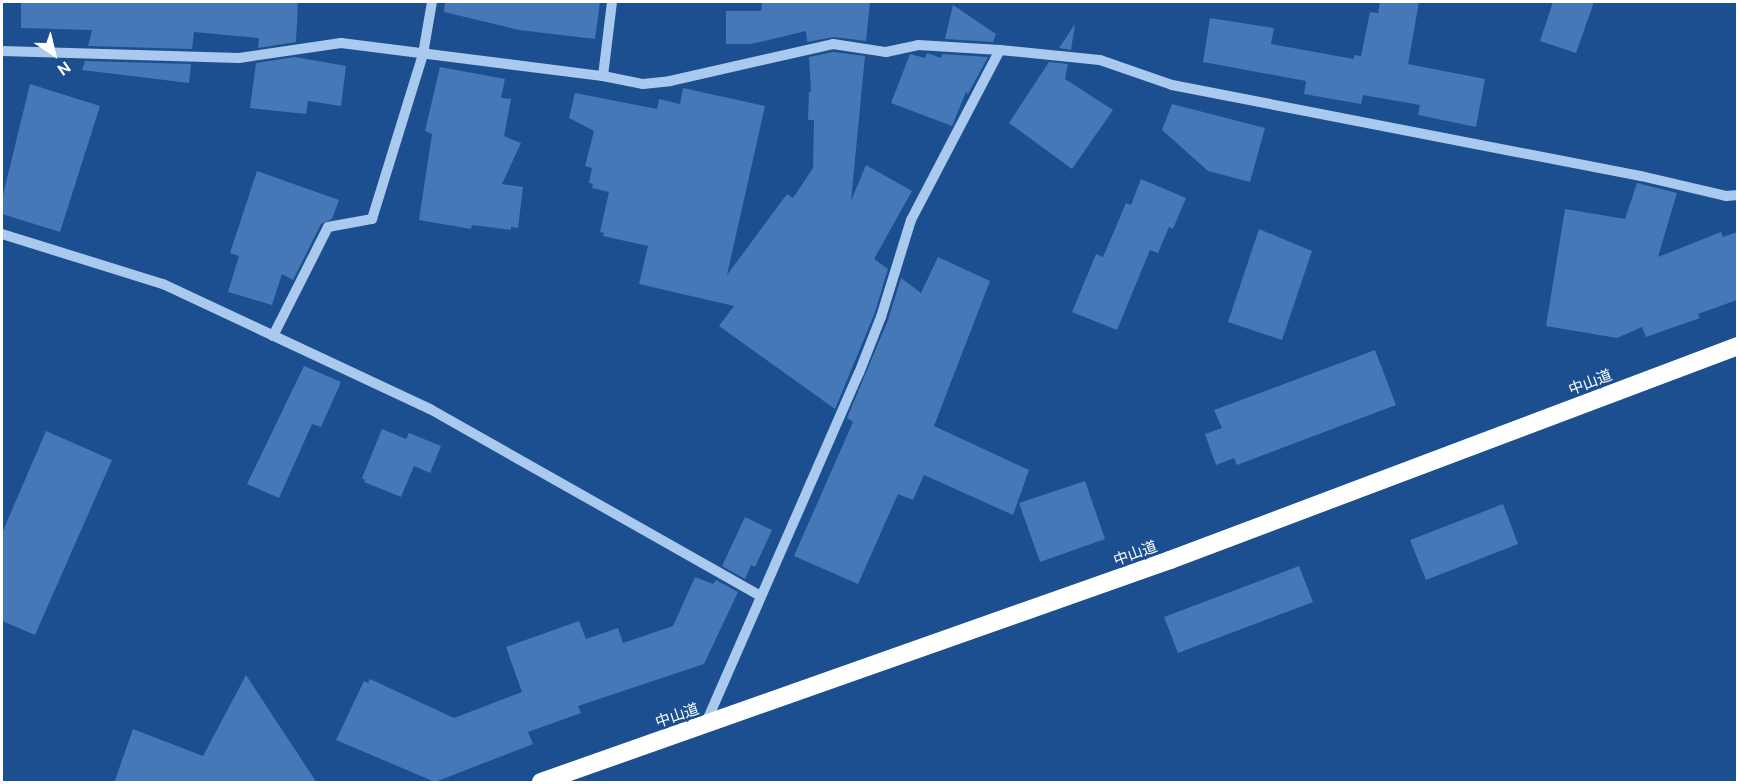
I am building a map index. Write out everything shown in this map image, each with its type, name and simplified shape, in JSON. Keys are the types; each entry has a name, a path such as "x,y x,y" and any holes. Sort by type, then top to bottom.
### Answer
{"highway":[{"name":"中山道","path":"541,783 1170,560 1737,346"}],"street":[{"path":"273,336 328,226 372,219 423,54 432,2"},
{"path":"603,76 612,2"},
{"path":"2,51 238,58 341,43 603,76 643,84 670,81 833,44 886,52 918,45 1000,50 1100,60 1172,85 1641,176 1726,196 1737,195"},
{"path":"705,725 859,373 881,317 911,220 1000,50"},
{"path":"2,234 163,284 430,409 760,596"}],"building":[{"path":"21,2 298,2 296,42 258,48 259,38 194,32 192,49 88,46 92,30 21,28"},
{"path":"445,2 600,2 595,39 519,30 444,12"},
{"path":"762,2 870,2 866,41 834,37 807,42 806,31 751,44 726,44 726,11 761,11"},
{"path":"1380,2 1419,2 1408,64 1485,79 1476,127 1418,115 1420,105 1363,95 1361,104 1304,94 1306,81 1203,62 1210,18 1274,28 1271,44 1354,59 1354,55 1361,56 1370,12 1378,13"},
{"path":"1553,2 1594,2 1576,53 1540,41"},
{"path":"953,5 996,34 993,42 945,39"},
{"path":"1075,24 1071,50 1059,48"},
{"path":"833,52 865,56 851,201 866,165 912,191 874,259 888,269 874,315 835,409 719,326 734,306 639,284 648,246 603,236 604,233 600,232 609,192 592,188 593,184 589,183 592,168 585,166 594,131 569,118 575,93 657,109 659,99 680,104 683,88 765,106 727,275 787,194 793,198 813,168 814,120 808,120 809,92 811,91 809,57"},
{"path":"927,53 941,58 942,54 988,57 968,94 966,92 952,126 891,103 910,54 925,58"},
{"path":"295,57 346,66 341,106 308,101 306,114 250,108 256,63"},
{"path":"85,61 191,64 189,83 82,70"},
{"path":"1049,62 1068,64 1065,79 1113,110 1072,169 1009,123"},
{"path":"440,67 505,79 501,98 511,99 504,136 521,143 502,184 523,187 518,228 511,227 511,230 472,225 471,229 419,220 432,134 425,131"},
{"path":"30,84 100,106 60,232 2,214 2,199"},
{"path":"1172,104 1265,128 1250,182 1208,171 1162,130"},
{"path":"257,171 339,200 332,219 321,224 293,280 282,274 272,305 228,292 239,256 230,253"},
{"path":"1141,179 1186,198 1173,229 1169,227 1158,253 1150,250 1117,330 1072,312 1096,254 1103,257 1126,203 1131,205"},
{"path":"1637,183 1677,193 1658,257 1721,232 1723,237 1737,232 1737,300 1698,314 1700,318 1646,337 1642,327 1617,338 1546,326 1565,209 1625,219"},
{"path":"1259,229 1312,251 1282,340 1228,322"},
{"path":"938,257 990,281 934,426 1029,470 1013,515 924,475 913,500 898,494 858,584 794,556 853,422 847,418 888,320 901,278 921,293"},
{"path":"1375,350 1396,405 1237,465 1234,458 1216,465 1205,434 1222,428 1214,410"},
{"path":"304,366 341,382 321,427 312,424 279,498 247,484"},
{"path":"382,429 406,439 409,433 441,446 430,473 414,466 401,497 364,482 362,478"},
{"path":"46,431 112,460 35,635 2,621 2,533"},
{"path":"1085,481 1105,539 1040,562 1019,503"},
{"path":"1503,504 1518,544 1426,580 1410,540"},
{"path":"745,517 772,530 755,567 751,565 745,579 722,566"},
{"path":"1299,566 1313,602 1178,653 1164,617"},
{"path":"695,577 713,584 716,580 738,592 704,664 578,706 581,713 528,732 533,744 435,782 336,740 364,681 368,683 370,679 454,718 522,692 506,647 579,621 586,639 618,628 623,643 673,626"},
{"path":"246,675 317,783 114,783 133,729 203,756"}]}
